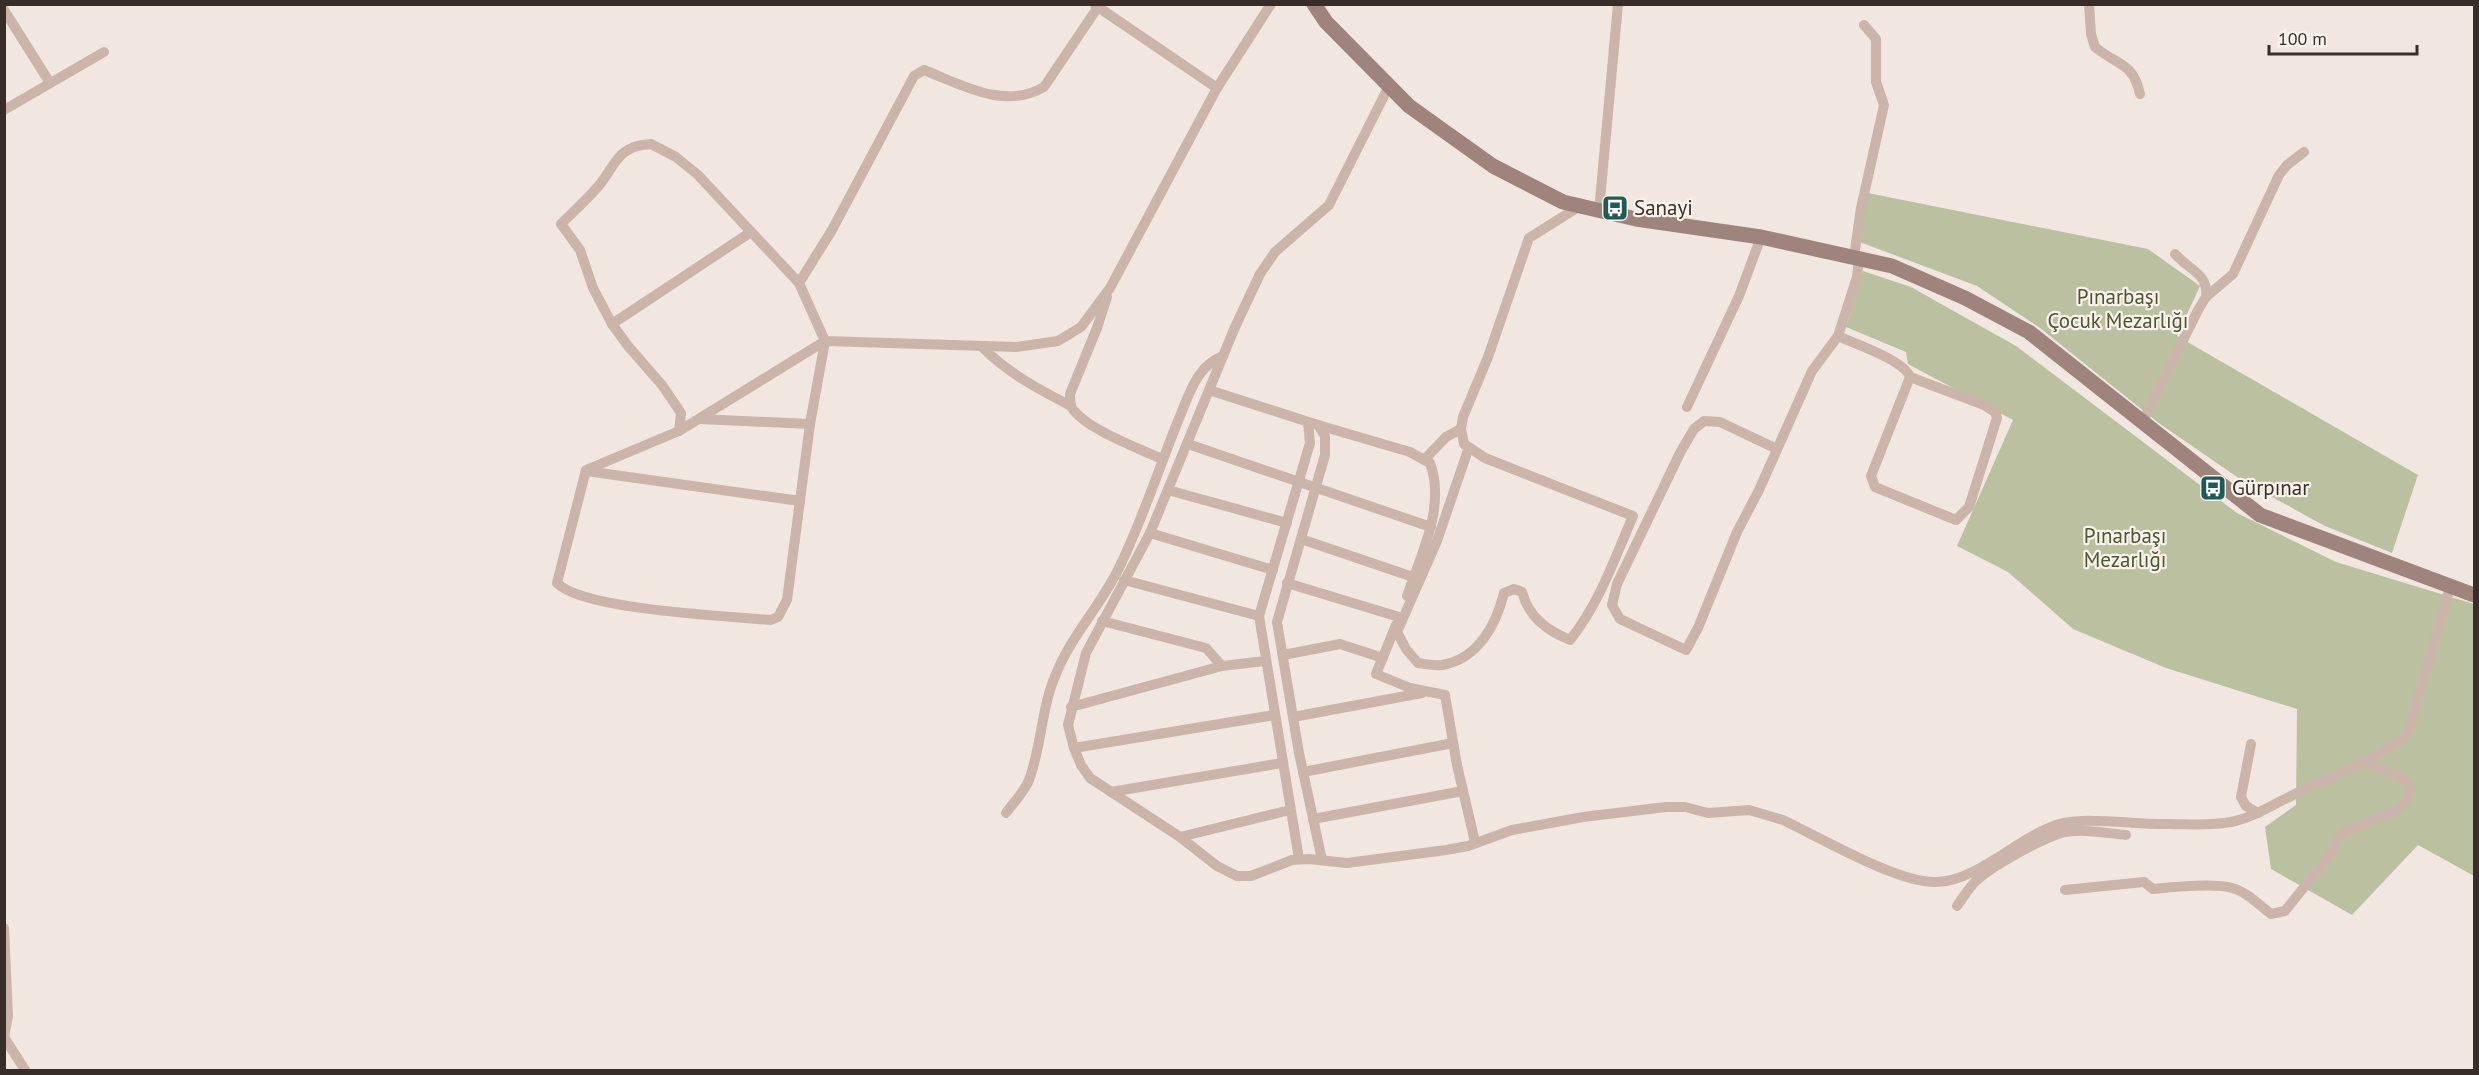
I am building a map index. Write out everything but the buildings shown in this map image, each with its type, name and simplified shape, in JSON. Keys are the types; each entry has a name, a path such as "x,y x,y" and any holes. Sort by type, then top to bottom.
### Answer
{"main road":[{"path":"1314,4 1326,22 1409,106 1493,166 1563,202 1636,219 1761,237 1892,266 1965,298 2029,332 2260,515 2475,595"}],"street":[{"path":"586,471 679,431 825,341 1016,347 1058,341 1081,327 1110,288 1217,88 1271,4"},
{"path":"1599,211 1618,4"},
{"path":"2089,4 2091,34 2095,47 2128,69 2137,78 2140,94"},
{"path":"799,283 832,230 914,76 924,70 976,91 1001,96 1033,93 1044,87 1096,6 1217,88"},
{"path":"4,10 50,83"},
{"path":"1777,448 1720,422 1704,421 1694,429 1681,451 1617,584 1612,605 1620,619 1686,650 1698,628 1737,532 1759,490 1812,371 1838,336 1857,277 1856,258 1861,208 1884,105 1876,82 1876,39 1864,25"},
{"path":"4,110 104,52"},
{"path":"1389,86 1329,205 1275,252 1260,274 1223,356 1150,533 1086,653 1071,706 1068,725 1074,748 1081,765 1090,778 1180,837 1217,866 1237,876 1251,876 1299,859 1347,863 1382,860 1468,846 1512,831 1583,817 1666,807 1685,807 1708,813 1749,810 1783,820 1905,878 1937,883 1966,874 2044,830 2061,824 2077,821 2165,824 2230,822 2258,813 2363,761 2392,746 2408,733 2450,587"},
{"path":"586,471 557,583 564,590 609,604 771,620 778,617 787,600 810,424 825,341 799,283 698,175 676,157 651,144 633,145 612,164 597,188 561,224 580,250 593,288 612,324 662,385 681,413 679,431"},
{"path":"2206,297 2233,274 2279,175 2287,165 2304,152"},
{"path":"1469,447 1437,541 1397,632 1406,649 1418,663 1440,665 1462,659 1481,643 1499,613 1504,593 1514,589 1521,592 1526,609 1553,633 1570,640 1580,627 1610,570 1633,516 1485,458 1469,447 1464,444 1461,429 1463,417 1488,357 1529,238 1580,206"},
{"path":"612,324 751,232"},
{"path":"1687,407 1739,296 1761,237"},
{"path":"2142,423 2206,297 2208,285 2204,278 2187,267 2175,254"},
{"path":"1071,406 1070,394 1097,328 1110,288"},
{"path":"1838,336 1882,356 1908,372 1910,377 1984,405 1995,412 1997,418 1969,507 1956,520 1875,487 1871,476 1910,377"},
{"path":"982,347 1002,366 1035,388 1071,406 1079,416 1104,432 1162,459"},
{"path":"1006,813 1028,782 1036,755 1045,704 1056,672 1118,571 1198,374 1210,361 1223,356"},
{"path":"1209,390 1313,424 1410,452 1430,463 1435,476 1431,527 1376,674 1410,688 1445,695 1475,842"},
{"path":"699,418 810,424"},
{"path":"1299,859 1258,616 1299,482 1313,424"},
{"path":"1313,424 1325,436 1326,455 1277,622 1303,772 1322,860"},
{"path":"1424,460 1446,437 1461,429"},
{"path":"1188,444 1431,527"},
{"path":"586,471 800,501"},
{"path":"1168,490 1287,523"},
{"path":"1150,533 1272,570"},
{"path":"1301,539 1413,577"},
{"path":"1125,580 1258,616"},
{"path":"1287,583 1399,617"},
{"path":"1102,621 1206,648 1222,666"},
{"path":"1283,655 1340,644 1383,658"},
{"path":"1071,706 1222,666 1265,661"},
{"path":"1293,717 1428,692"},
{"path":"1074,748 1274,715"},
{"path":"1303,772 1453,743"},
{"path":"2251,744 2241,797 2246,806 2258,813"},
{"path":"2065,890 2144,882 2153,889 2232,888 2248,896 2271,914 2285,911 2329,856 2343,832 2392,813 2406,802 2411,786 2404,778 2374,768 2363,761"},
{"path":"1111,792 1282,764"},
{"path":"1313,819 1463,791"},
{"path":"1180,837 1290,810"},
{"path":"1957,906 1976,880 2000,864 2050,838 2063,833 2090,831 2126,835"},
{"path":"4,928 8,1016 4,1037 25,1071"}],"green space":[{"name":"Pınarbaşı Çocuk Mezarlığı","path":"1868,193 2148,249 2200,286 2177,336 2418,475 2392,553 2325,526 2243,481 2160,424 2040,328 1977,286 1857,241"},
{"name":"Pınarbaşı Mezarlığı","path":"1863,271 1911,287 2016,346 2237,513 2336,562 2474,604 2474,876 2418,845 2352,915 2271,869 2265,827 2296,805 2297,709 2166,668 2073,629 2008,572 1957,546 2013,420 1908,364 1906,352 1846,327"}],"place":[{"name":"Sanayi","path":"1615,208"},
{"name":"Gürpınar","path":"2213,488"}]}
